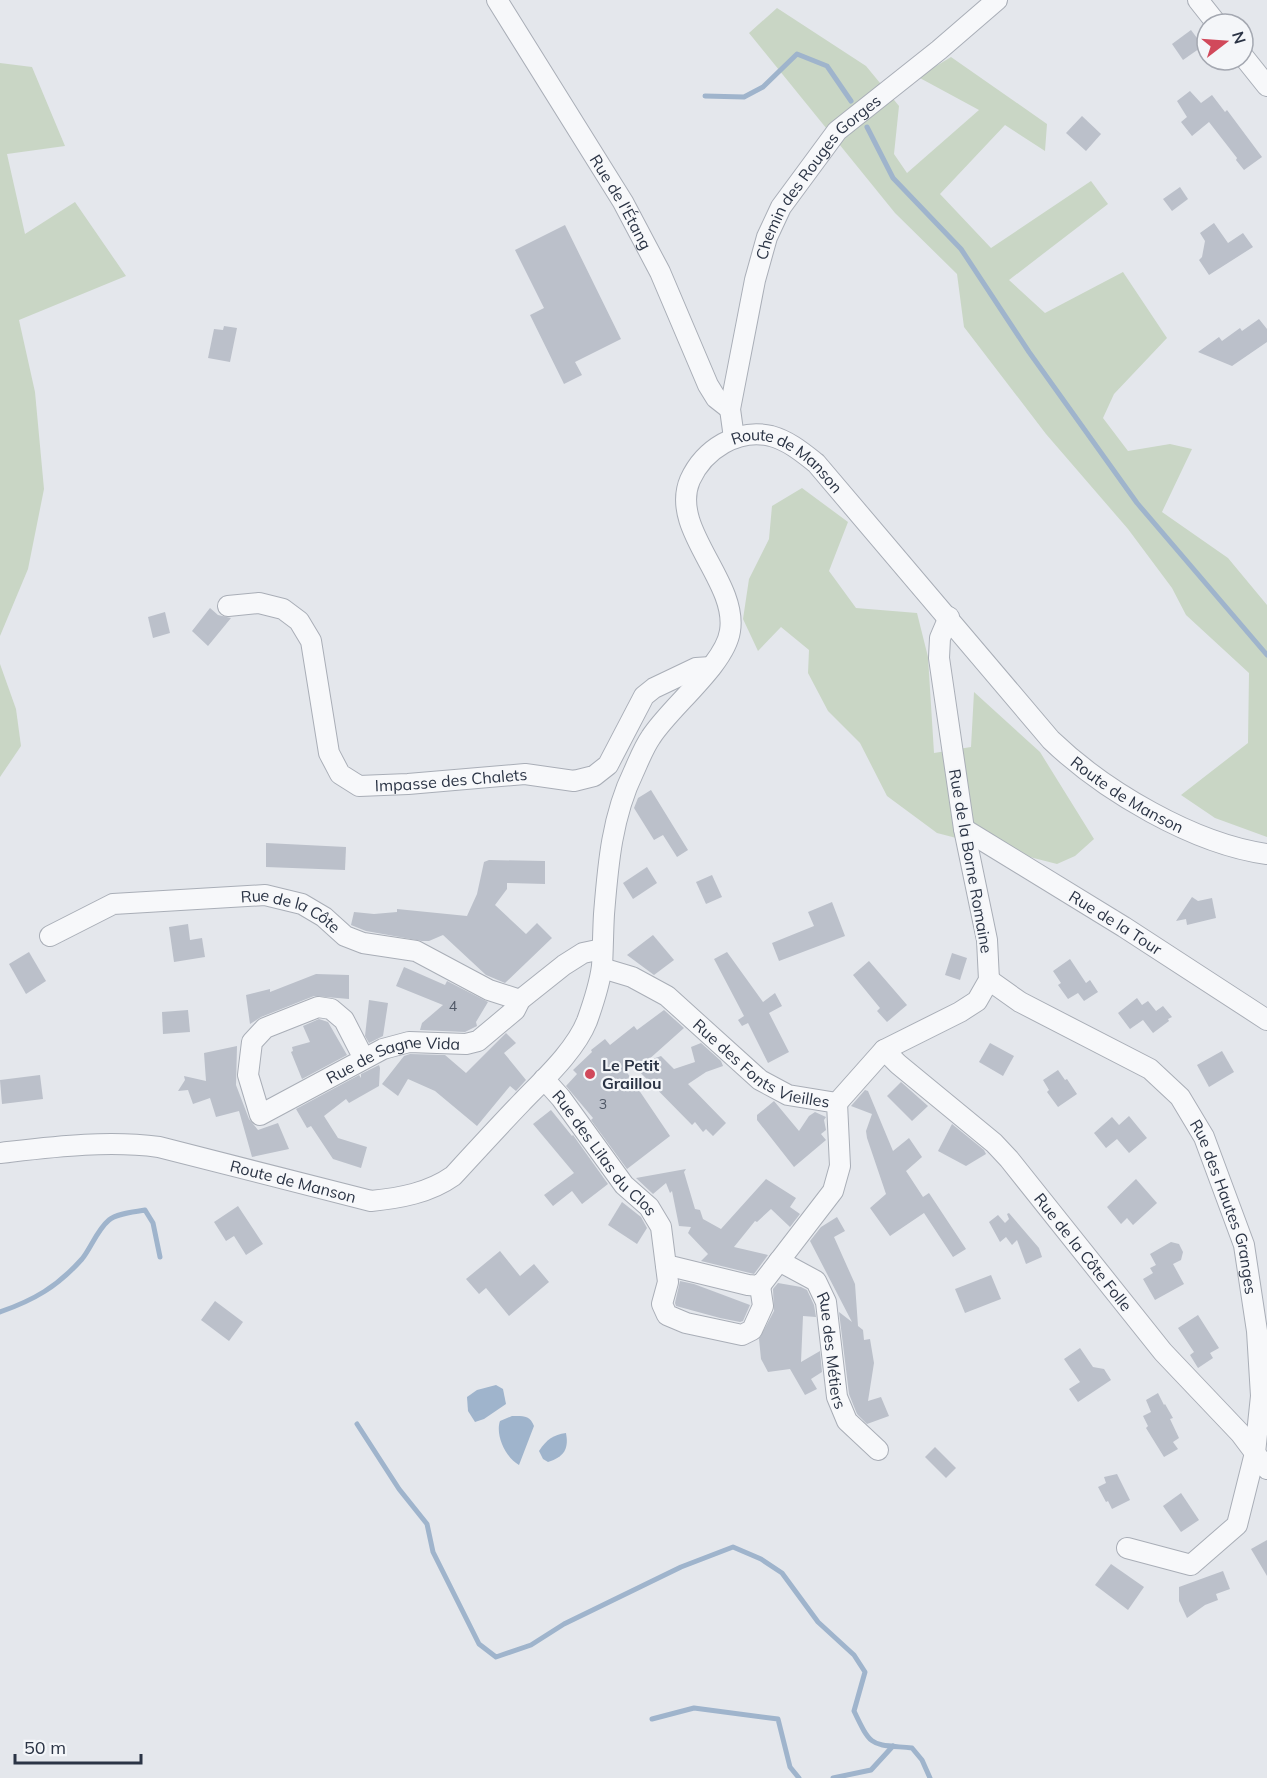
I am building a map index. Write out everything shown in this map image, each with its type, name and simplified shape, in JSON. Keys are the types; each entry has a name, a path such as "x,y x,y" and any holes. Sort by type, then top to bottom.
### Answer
{"street":[{"name":"Rue de l'Étang","path":"497,0 623,202 660,272 708,385 716,398 730,409"},
{"name":"Chemin des Rouges Gorges","path":"734,438 730,409 755,280 767,237 781,207 837,131 939,50 997,0"},
{"path":"1198,0 1208,12"},
{"path":"1255,71 1267,86"},
{"name":"Route de Manson","path":"0,1153 66,1145 130,1143 159,1147 371,1201 385,1200 432,1188 453,1176 565,1056 586,1022 602,959 611,844 619,806 651,736 711,667 729,639 732,618 717,577 695,539 687,504 690,481 705,457 718,446 734,438 756,434 772,437 793,445 816,463 1051,740 1076,763 1165,819 1215,842 1245,851 1267,854"},
{"name":"Impasse des Chalets","path":"228,606 259,603 283,609 299,621 311,641 329,753 340,774 359,786 525,774 574,781 594,776 608,765 644,696 654,688 696,668 711,667"},
{"name":"Rue de la Borne Romaine","path":"949,617 940,638 939,658 964,829 987,940 989,980"},
{"name":"Rue de la Tour","path":"964,829 1124,927 1267,1020"},
{"name":"Rue de la Côte","path":"50,936 113,904 265,895 302,904 324,917 345,936 363,943 416,951 489,990 520,1000"},
{"name":"Rue de Sagne Vida","path":"364,1059 344,1020 331,1009 318,1007 265,1028 252,1041 248,1075 260,1115 364,1059 382,1049 409,1042 466,1044 478,1041 515,1010 520,1000 564,965 583,953 602,959"},
{"name":"Rue des Fonts Vieilles","path":"602,959 667,996 760,1080 788,1095 837,1103 840,1166 833,1191 760,1286"},
{"path":"837,1103 884,1050 960,1012 977,1001 989,980"},
{"name":"Rue des Hautes Granges","path":"989,980 1020,1002 1150,1070 1180,1097 1204,1137 1244,1245 1257,1331 1261,1396 1261,1461 1236,1525 1191,1565 1127,1548"},
{"name":"Rue de la Côte Folle","path":"884,1050 994,1143 1009,1159 1164,1352 1240,1433 1261,1461"},
{"name":"Rue des Lilas du Clos","path":"544,1079 566,1105 624,1185 649,1207 661,1227 668,1282 662,1304 667,1315 686,1323 742,1335 752,1330 763,1306 760,1286"},
{"name":"Rue des Métiers","path":"779,1261 816,1281 826,1302 837,1397 847,1421 878,1449"},
{"path":"666,1265 760,1286"}],"green space":[{"path":"777,8 866,66 899,106 894,154 907,173 979,110 918,77 951,57 1047,124 1045,151 1005,125 940,194 991,248 1091,181 1108,204 1009,280 1045,313 1123,272 1167,338 1114,394 1103,418 1128,451 1170,444 1192,449 1162,512 1228,558 1267,605 1267,837 1215,818 1181,795 1248,743 1249,673 1186,615 1172,588 1128,529 1046,434 964,327 957,274 895,213 749,33"},
{"path":"0,63 32,67 65,146 7,154 25,234 75,202 126,276 19,320 35,392 44,489 28,569 0,636"},
{"path":"802,488 848,522 829,571 856,608 917,613 928,657 934,753 971,747 974,692 1040,752 1094,839 1075,856 1057,864 937,833 887,796 860,743 828,711 808,673 809,650 781,627 758,651 743,619 749,579 769,539 772,506"},
{"path":"0,664 16,709 21,746 0,777"}],"water":[{"path":"496,1385 503,1389 506,1404 484,1419 475,1422 468,1411 467,1397 477,1390"},
{"path":"512,1416 528,1418 534,1426 519,1465 506,1452 499,1433 500,1421"},
{"path":"566,1433 567,1444 562,1455 548,1462 543,1459 539,1451 545,1443 554,1436"}],"building":[{"path":"1191,30 1195,35 1195,52 1183,60 1172,44"},
{"path":"1190,91 1201,103 1212,95 1225,112 1227,110 1262,157 1244,170 1209,122 1192,136 1181,122 1187,117 1177,101"},
{"path":"1082,116 1101,134 1086,151 1066,133"},
{"path":"1180,187 1188,199 1172,211 1163,199"},
{"path":"1214,223 1228,243 1243,233 1253,247 1209,275 1199,260 1202,257 1205,241 1200,233"},
{"path":"565,225 621,339 575,362 582,375 564,384 530,315 544,308 515,250"},
{"path":"1259,319 1267,329 1267,342 1232,366 1198,352 1219,337 1222,341 1240,328 1242,331"},
{"path":"224,326 237,328 230,362 208,358 214,329 223,330"},
{"path":"210,608 218,615 231,618 208,646 192,631"},
{"path":"165,612 170,633 153,638 148,617"},
{"path":"651,790 688,850 677,857 663,835 654,840 634,808 638,798"},
{"path":"266,843 346,847 345,870 266,867"},
{"path":"489,860 545,861 545,884 507,883 507,889 495,905 526,934 537,923 552,938 505,983 486,975 443,935 429,941 422,941 366,931 351,925 354,912 374,914 397,912 397,909 467,916 477,894 484,862"},
{"path":"647,867 657,883 633,899 623,883"},
{"path":"712,875 722,897 706,904 696,882"},
{"path":"1192,897 1198,901 1212,898 1216,918 1187,925 1186,919 1176,921"},
{"path":"832,902 845,936 779,961 772,943 814,926 808,912"},
{"path":"188,924 190,940 202,938 205,957 174,962 169,927"},
{"path":"653,935 674,960 654,975 627,955"},
{"path":"29,952 46,981 26,994 9,964"},
{"path":"727,952 763,1002 775,993 782,1006 769,1013 789,1052 768,1063 748,1023 742,1026 738,1020 744,1016 714,959"},
{"path":"952,953 967,958 960,980 945,975"},
{"path":"1070,959 1086,983 1090,980 1098,992 1084,1001 1078,993 1068,999 1058,985 1061,983 1053,971"},
{"path":"869,961 907,1005 887,1022 877,1011 880,1008 853,975"},
{"path":"404,967 445,985 447,981 488,1002 476,1022 477,1026 465,1032 420,1030 422,1023 443,1005 396,986"},
{"path":"316,974 349,975 349,999 314,996 261,1017 250,1024 246,995 270,989 270,992"},
{"path":"1137,998 1142,1005 1148,1001 1156,1011 1163,1006 1172,1017 1153,1033 1143,1020 1130,1029 1118,1013"},
{"path":"369,1000 388,1003 383,1036 369,1043 365,1036"},
{"path":"188,1010 190,1032 163,1034 162,1012"},
{"path":"664,1010 684,1028 647,1061 661,1056 674,1069 695,1062 691,1047 701,1043 721,1061 723,1066 706,1072 688,1084 726,1123 713,1136 706,1129 703,1132 695,1122 692,1125 633,1065 626,1071 670,1136 627,1169 591,1120 593,1118 566,1086 577,1074 573,1070 592,1052 591,1050 605,1039 610,1045 634,1026 637,1030"},
{"path":"319,1019 328,1022 347,1055 302,1079 291,1052 292,1047 310,1042 303,1026"},
{"path":"506,1033 516,1043 504,1053 526,1080 516,1091 510,1086 477,1126 435,1091 408,1079 398,1096 382,1084 404,1056 410,1054 445,1055 466,1073"},
{"path":"990,1043 1014,1056 1003,1076 979,1062"},
{"path":"237,1046 236,1085 249,1119 258,1130 278,1123 289,1149 252,1157 239,1111 216,1117 210,1098 193,1104 188,1090 178,1091 185,1080 184,1076 206,1081 204,1053"},
{"path":"1222,1051 1234,1072 1209,1087 1197,1065"},
{"path":"379,1065 379,1086 349,1103 346,1099 324,1116 338,1138 367,1147 361,1168 333,1159 311,1126 307,1128 296,1109 359,1075 361,1078 361,1074"},
{"path":"1058,1070 1077,1094 1058,1107 1047,1092 1049,1090 1043,1080"},
{"path":"40,1075 43,1099 2,1104 0,1080"},
{"path":"901,1082 928,1106 912,1121 887,1096"},
{"path":"865,1090 868,1091 893,1151 909,1138 922,1157 906,1171 923,1197 929,1193 966,1249 953,1257 924,1213 890,1236 870,1208 886,1194 867,1138 866,1131 872,1114 851,1106"},
{"path":"774,1101 799,1131 809,1116 815,1112 826,1117 824,1120 826,1130 821,1134 826,1140 794,1167 757,1120 757,1115"},
{"path":"551,1110 573,1135 608,1184 582,1204 572,1191 553,1206 544,1195 574,1173 533,1124"},
{"path":"1129,1116 1147,1138 1129,1153 1117,1139 1106,1148 1094,1133 1112,1117 1119,1125"},
{"path":"952,1124 986,1154 966,1166 938,1151"},
{"path":"686,1169 684,1172 695,1209 700,1210 703,1219 721,1229 766,1179 796,1198 790,1207 800,1214 790,1227 771,1209 757,1222 755,1221 734,1247 768,1255 754,1274 701,1261 708,1254 688,1233 691,1227 679,1226 672,1191 670,1193 666,1183 653,1194 636,1178"},
{"path":"1136,1179 1157,1203 1133,1225 1127,1218 1121,1224 1107,1207"},
{"path":"622,1202 641,1217 647,1228 637,1244 608,1225"},
{"path":"238,1206 263,1244 246,1255 234,1236 226,1241 214,1222"},
{"path":"1009,1213 1039,1248 1042,1257 1026,1264 1017,1240 1012,1245 1006,1237 1000,1242 989,1222 998,1215 1005,1223 1009,1219 1007,1214"},
{"path":"837,1217 845,1231 834,1237 855,1284 858,1326 863,1330 864,1340 870,1339 874,1363 868,1401 881,1397 889,1416 867,1424 857,1414 849,1394 839,1312 852,1322 810,1241 821,1227"},
{"path":"1171,1242 1179,1244 1183,1252 1181,1260 1173,1264 1184,1284 1155,1300 1143,1279 1153,1273 1150,1268 1156,1265 1150,1254"},
{"path":"500,1251 520,1276 534,1264 549,1282 509,1316 486,1288 479,1294 466,1279"},
{"path":"991,1275 1001,1299 965,1313 955,1289"},
{"path":"680,1281 750,1305 743,1321 720,1318 676,1306"},
{"path":"778,1283 807,1290 814,1305 816,1317 803,1316 801,1362 820,1351 822,1372 811,1379 817,1389 805,1395 790,1369 768,1372 761,1359 759,1339 774,1311 773,1289"},
{"path":"215,1301 243,1322 229,1341 201,1320"},
{"path":"1198,1315 1219,1348 1210,1353 1213,1358 1198,1368 1190,1355 1194,1352 1178,1328"},
{"path":"1080,1348 1093,1367 1104,1369 1111,1380 1078,1402 1069,1389 1080,1382 1064,1359"},
{"path":"1158,1393 1173,1418 1170,1419 1179,1438 1173,1442 1178,1449 1164,1457 1146,1428 1148,1426 1143,1416 1151,1412 1146,1400"},
{"path":"935,1447 956,1468 946,1478 925,1457"},
{"path":"1117,1474 1130,1500 1112,1509 1098,1487 1106,1483 1104,1477"},
{"path":"1181,1493 1199,1520 1181,1532 1163,1506"},
{"path":"1267,1540 1267,1576 1251,1549"},
{"path":"1111,1564 1144,1587 1128,1610 1095,1585"},
{"path":"1223,1571 1230,1589 1216,1594 1218,1600 1205,1605 1187,1618 1179,1601 1179,1587"}],"waterway":[{"path":"705,96 744,97 763,87 797,54 827,66 851,101"},
{"path":"867,127 893,178 961,249 1029,352 1137,503 1267,655"},
{"path":"0,1312 24,1303 54,1285 82,1259 105,1224 116,1216 145,1210 153,1223 160,1257"},
{"path":"357,1424 399,1489 427,1524 433,1552 479,1644 496,1657 531,1645 564,1624 681,1567 733,1547 761,1559 782,1573 818,1622 854,1655 865,1672 854,1711 865,1732 869,1738 880,1745 912,1748 922,1760 930,1778"},
{"path":"652,1719 694,1708 778,1719 790,1767 799,1778"},
{"path":"833,1778 871,1770 893,1746"}],"place":[{"name":"Le Petit Graillou","path":"590,1074"}]}
